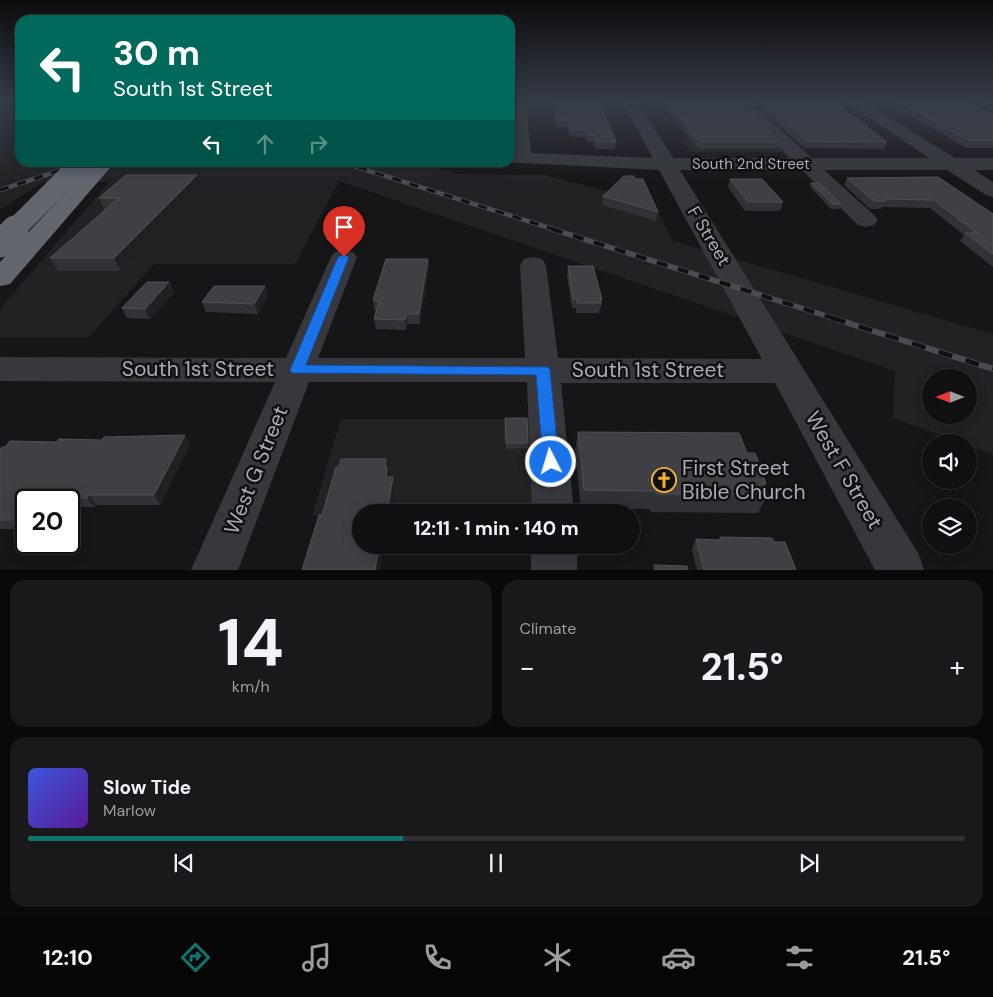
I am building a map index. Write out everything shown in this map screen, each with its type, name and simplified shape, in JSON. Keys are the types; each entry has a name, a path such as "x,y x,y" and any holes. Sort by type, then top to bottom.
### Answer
{"highway":[{"path":"0,244 77,167"},
{"path":"0,278 101,167"}],"street":[{"path":"516,159 517,129"},
{"name":"F Street","path":"646,129 786,371"},
{"path":"769,129 866,220"},
{"path":"896,129 993,191"},
{"name":"South 2nd Street","path":"516,159 666,164 993,164"},
{"name":"West G Street","path":"214,570 344,257"},
{"path":"532,265 551,462 553,504"},
{"name":"South 1st Street","path":"0,369 786,371"},
{"name":"West F Street","path":"786,371 902,570"},
{"path":"554,554 554,570"}],"shaded area":[{"path":"0,129 15,129 15,167 435,167 457,174 546,175 655,205 673,241 993,334 993,455 977,449 977,434 938,434 893,418 895,371 339,181 295,264 154,264 89,337 0,337 0,309 109,182 43,182 0,210"},
{"path":"681,137 774,137 790,152 691,152"},
{"path":"341,419 537,419 542,504 352,504 352,516 312,516"}],"building":[{"path":"611,129 616,142 596,142 593,135 588,135 586,130 570,130"},
{"path":"689,129 765,129 779,142 699,142"},
{"path":"792,129 870,129 887,142 807,141"},
{"path":"947,129 993,129 993,141 970,141"},
{"path":"126,175 197,175 114,258 50,258 119,198 99,198"},
{"path":"624,176 634,176 635,179 643,179 658,212 603,196"},
{"path":"938,177 993,214 993,254 965,233 977,233 934,200 883,199 885,201 874,201 847,178"},
{"path":"730,179 762,179 783,202 748,202"},
{"path":"811,183 819,183 841,204 833,204"},
{"path":"386,259 428,259 419,314 406,314 405,320 374,319 379,301 373,300"},
{"path":"568,266 593,266 602,299 600,299 601,303 577,303 577,299 573,299"},
{"path":"147,282 169,282 145,309 122,308"},
{"path":"214,286 265,286 254,304 202,302"},
{"path":"505,418 527,418 528,443 506,443"},
{"name":"First Street Bible Church","path":"578,432 739,433 747,453 755,453 766,484 763,484 768,494 657,494 655,491 584,490"},
{"path":"185,435 154,495 89,495 87,498 80,498 80,489 15,489 15,517 13,520 0,520 0,449 2,447 5,447 10,441 57,442 59,439 102,440 104,437"},
{"path":"341,459 386,459 386,477 393,477 388,504 352,504 352,554 378,554 375,570 302,570 319,515 322,515 336,467 339,467"},
{"path":"720,537 772,538 774,542 785,542 796,570 704,570 696,539 721,540"},
{"path":"654,565 687,566 688,570 655,570"}],"railway":[{"path":"0,190 70,167"},
{"path":"357,167 556,230"},
{"path":"552,229 836,319"},
{"path":"832,318 993,369"}],"place":[{"name":"First Street Bible Church","path":"664,480"}],"route":[{"path":"344,257 297,370 543,370 551,462"}]}
